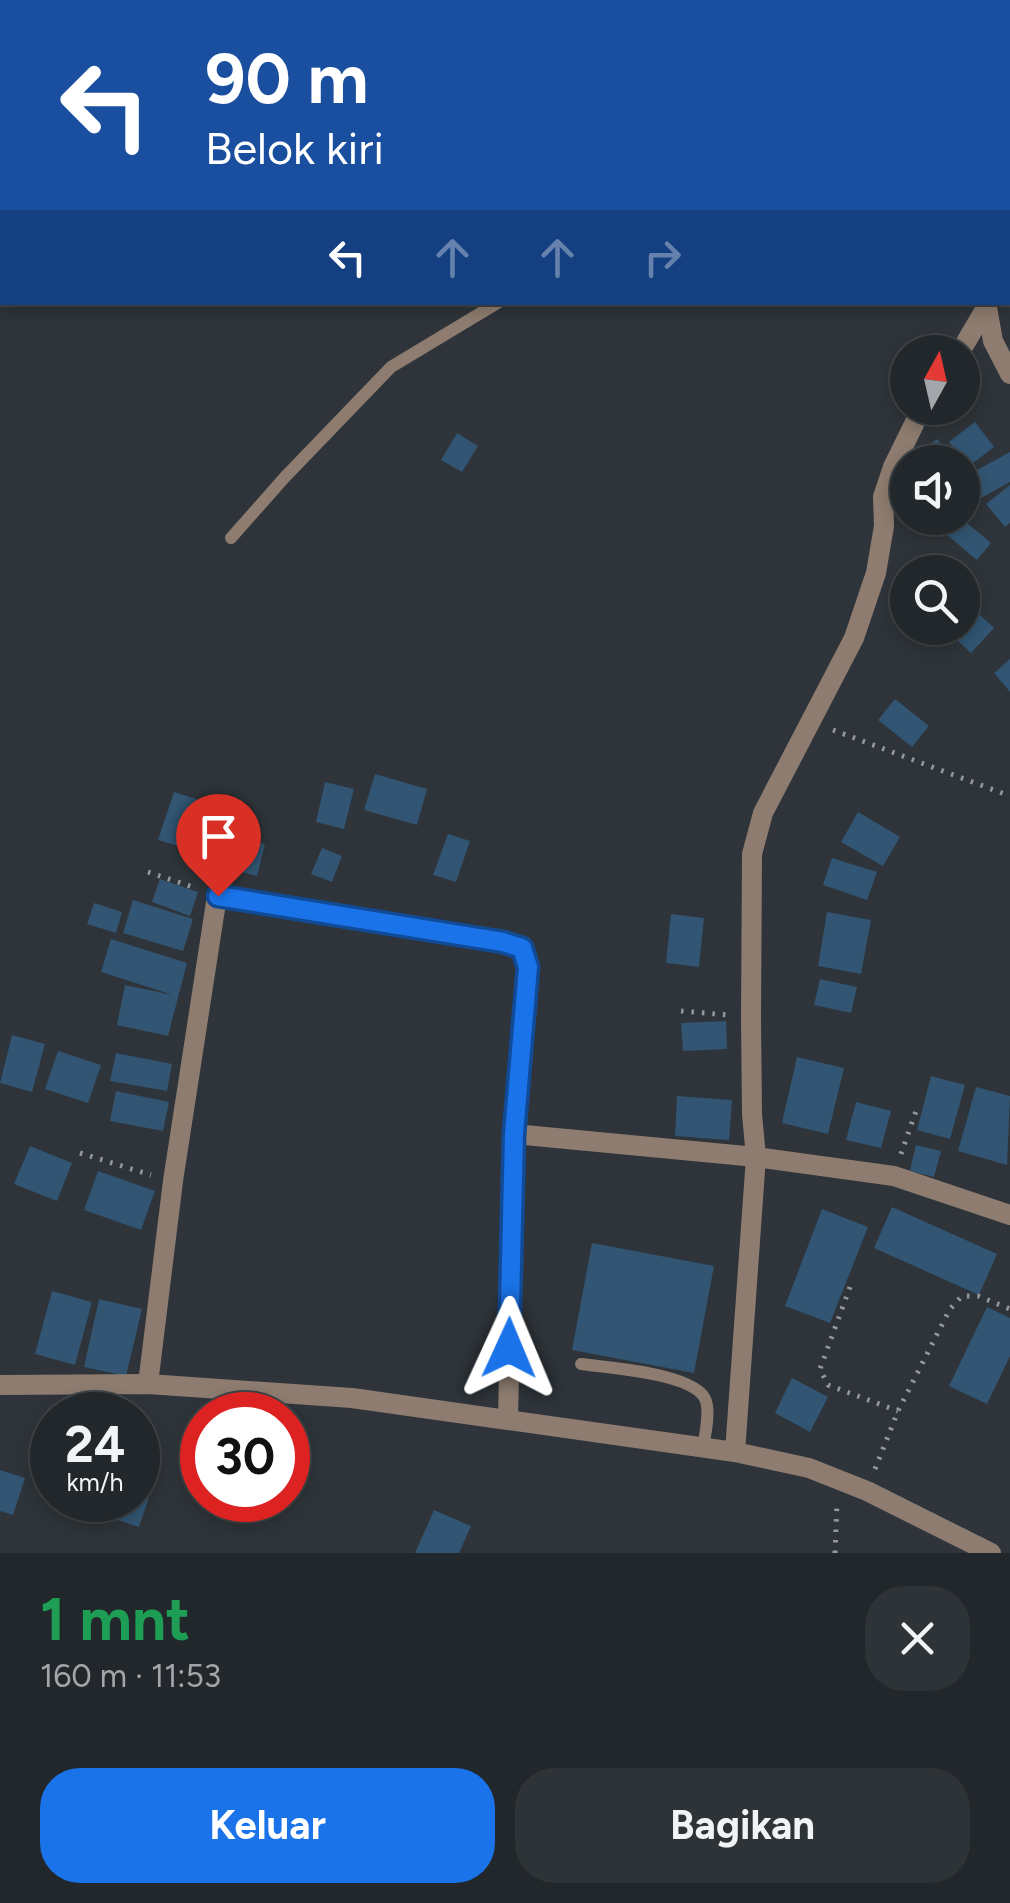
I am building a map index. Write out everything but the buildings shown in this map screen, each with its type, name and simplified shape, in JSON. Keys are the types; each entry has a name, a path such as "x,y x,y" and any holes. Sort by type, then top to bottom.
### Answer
{"street":[{"path":"969,335 986,305"},
{"path":"986,305 993,340 1010,374"},
{"path":"735,1452 756,1158 750,1018 752,854 764,812 854,638 876,573 884,526 884,497 893,467 914,425"},
{"path":"148,1384 173,1181 218,896 522,948 528,967 514,1134 508,1420"},
{"path":"514,1134 894,1176 1010,1216"},
{"path":"0,1384 148,1384 352,1398 735,1452 809,1468 867,1491 992,1553"}],"lane":[{"path":"230,538 391,367 495,305"},
{"path":"581,1364 668,1378 700,1390 708,1403 704,1448"}],"path":[{"path":"812,722 1010,796"},
{"path":"148,872 218,896"},
{"path":"680,1011 750,1018"},
{"path":"894,1176 916,1111"},
{"path":"80,1153 173,1181"},
{"path":"850,1288 820,1369 822,1379 828,1385 898,1410"},
{"path":"867,1491 898,1410 950,1309 962,1296 978,1296 1010,1309"},
{"path":"835,1553 838,1480"}],"route":[{"path":"218,896 522,948 528,967 514,1134 509,1348"}]}
